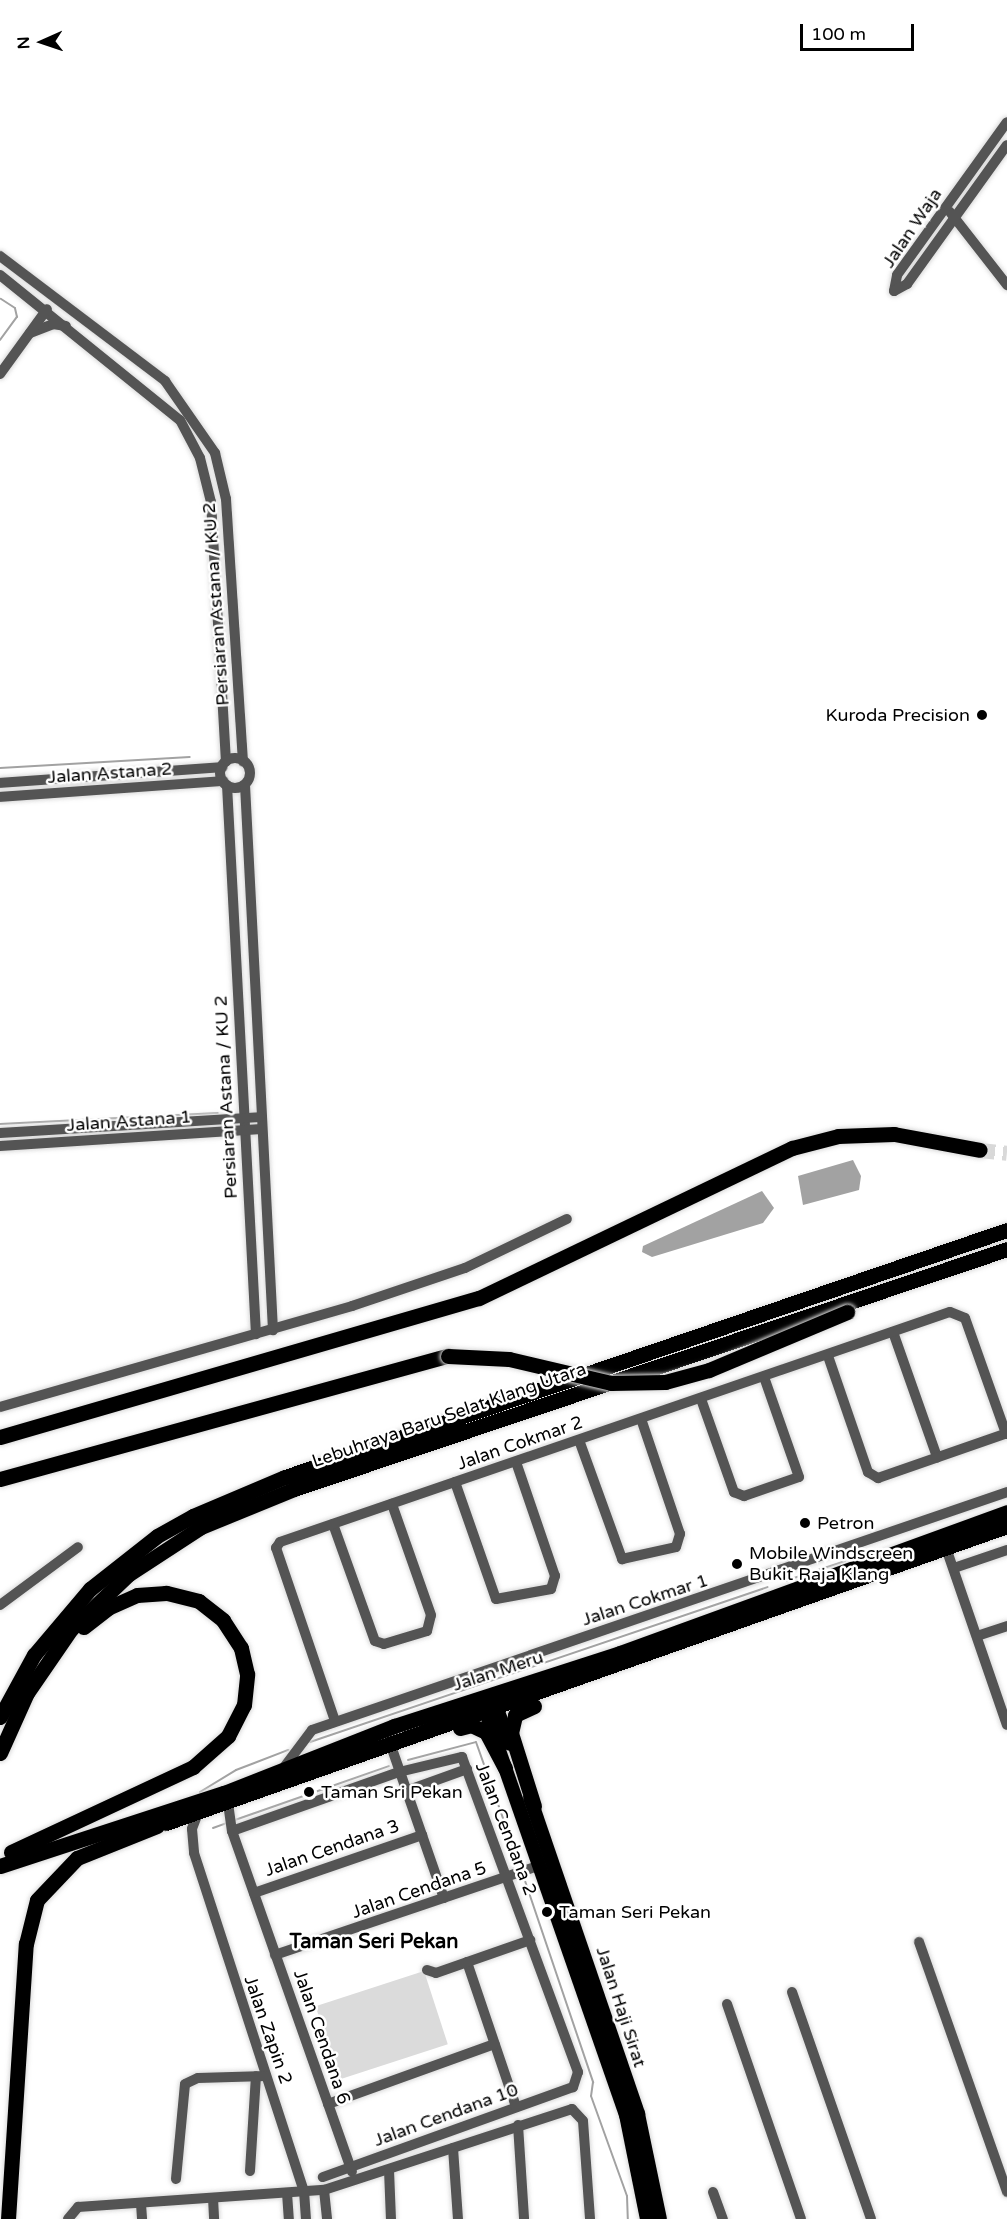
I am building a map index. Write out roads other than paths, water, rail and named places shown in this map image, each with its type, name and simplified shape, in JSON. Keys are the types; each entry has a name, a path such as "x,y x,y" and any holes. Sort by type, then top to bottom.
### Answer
{"highway":[{"path":"0,1437 478,1298 792,1148 838,1136 894,1134 980,1150"},
{"name":"Lebuhraya Baru Selat Klang Utara","path":"0,1753 19,1692 60,1621 121,1561 157,1536 238,1495 1007,1230"},
{"name":"Lebuhraya Baru Selat Klang Utara","path":"0,1717 99,1599 201,1527 306,1485 1007,1249"},
{"path":"0,1479 448,1356 509,1359 610,1383 665,1382 709,1370 893,1295 908,1283"},
{"name":"Jalan Meru","path":"0,1876 198,1813 226,1798 317,1759 486,1694 620,1653 777,1598 1007,1512"},
{"name":"Jalan Meru","path":"0,1866 396,1745 491,1709 636,1660 1005,1527"},
{"path":"0,1857 110,1810 199,1762 237,1722 247,1674 234,1633 213,1610 183,1596 151,1593 123,1600 91,1621 19,1692"},
{"path":"317,1759 491,1709 620,1653"},
{"path":"534,1806 511,1733 512,1719 636,1660"},
{"path":"396,1745 479,1727 505,1768"},
{"path":"8,2219 26,1944 37,1900 77,1858 157,1826"}],"main road":[{"name":"Jalan Haji Sirat","path":"491,1709 533,1868 626,2115 647,2219"},
{"name":"Jalan Haji Sirat","path":"491,1709 534,1806 638,2114 660,2219"}],"street":[{"name":"Jalan Waja","path":"1007,122 897,275 894,291 908,284 1007,145"},
{"path":"945,208 955,217 1007,285"},
{"path":"0,258 45,297 47,309 0,374"},
{"name":"Persiaran Astana / KU 2","path":"0,258 138,360 193,415 215,453 226,499 243,761 250,772 245,785 260,1117 273,1330"},
{"name":"Persiaran Astana / KU 2","path":"0,275 71,328 180,420 200,458 211,502 256,1334"},
{"path":"29,333 34,320 30,296"},
{"path":"47,309 66,310 138,360"},
{"path":"29,333 53,324 71,328"},
{"name":"Jalan Astana 2","path":"1,783 243,761"},
{"name":"Jalan Astana 2","path":"0,797 225,783 245,785"},
{"name":"Jalan Astana 1","path":"0,1133 260,1117"},
{"name":"Jalan Astana 1","path":"0,1146 261,1129"},
{"path":"0,1407 273,1330 465,1268 567,1219"},
{"name":"Jalan Cokmar 2","path":"335,1721 276,1548 333,1524 828,1356 950,1312 965,1318 1006,1433"},
{"path":"893,1332 937,1457"},
{"path":"828,1356 868,1472 878,1478 1006,1433"},
{"path":"700,1399 734,1492 744,1496 799,1477 764,1377"},
{"path":"579,1440 619,1554 631,1561 676,1547 680,1534 640,1419"},
{"path":"455,1482 492,1595 505,1602 551,1589 555,1576 516,1462"},
{"name":"Jalan Cokmar 1","path":"226,1798 289,1764 299,1744 312,1730 771,1576 1007,1492"},
{"path":"333,1524 372,1635 384,1644 427,1630 430,1615 392,1504"},
{"path":"0,1605 78,1547"},
{"path":"848,1548 856,1569"},
{"path":"946,1548 1003,1701 1007,1725"},
{"path":"954,1568 1007,1550"},
{"path":"771,1576 777,1598"},
{"path":"977,1636 1007,1626"},
{"path":"299,1744 302,1756 317,1759"},
{"path":"396,1745 399,1772 444,1898"},
{"name":"Jalan Cendana 2","path":"399,1772 462,1757 511,1876 578,2082"},
{"path":"406,1791 467,1769"},
{"path":"230,1826 399,1772"},
{"name":"Jalan Cendana 6","path":"226,1798 230,1826 355,2180"},
{"name":"Jalan Zapin 2","path":"198,1813 192,1829 194,1852 261,2076 304,2191 306,2219"},
{"name":"Jalan Cendana 3","path":"254,1893 422,1835"},
{"name":"Jalan Cendana 5","path":"275,1955 533,1868"},
{"path":"427,1970 436,1973 530,1940"},
{"path":"920,1942 1007,2192"},
{"path":"467,1962 516,2107"},
{"path":"792,1992 872,2219"},
{"path":"727,2004 801,2219"},
{"path":"328,2104 495,2044"},
{"path":"176,2179 185,2084 198,2078 261,2076 250,2171"},
{"name":"Jalan Cendana 10","path":"323,2177 578,2082"},
{"path":"68,2219 78,2207 324,2190 572,2109 580,2113 590,2219"},
{"path":"518,2125 524,2219"},
{"path":"453,2148 458,2219"},
{"path":"389,2170 391,2219"},
{"path":"324,2190 327,2219"},
{"path":"713,2192 723,2219"},
{"path":"287,2193 288,2219"},
{"path":"213,2198 214,2219"},
{"path":"141,2204 142,2219"}],"waterway":[{"path":"0,340 17,317 15,308 1,299"},
{"path":"0,768 190,757"},
{"path":"0,1124 218,1113"},
{"path":"785,1581 845,1561"},
{"path":"310,1742 767,1587"},
{"path":"408,1760 476,1742 521,1869"},
{"path":"200,1792 236,1770 288,1750"},
{"path":"235,1820 389,1766"},
{"path":"213,1828 227,1823"},
{"path":"523,1875 593,2082 591,2096 627,2196 628,2219"}],"tunnel":[{"path":"980,1150 1007,1153"}],"place":[{"name":"Kuroda Precision","path":"982,715"},
{"name":"Petron","path":"805,1523"},
{"name":"Mobile Windscreen Bukit Raja Klang","path":"737,1564"},
{"name":"Taman Sri Pekan","path":"309,1792"},
{"name":"Taman Seri Pekan","path":"547,1912"}],"district":[{"name":"Taman Seri Pekan","path":"374,1942"}]}
